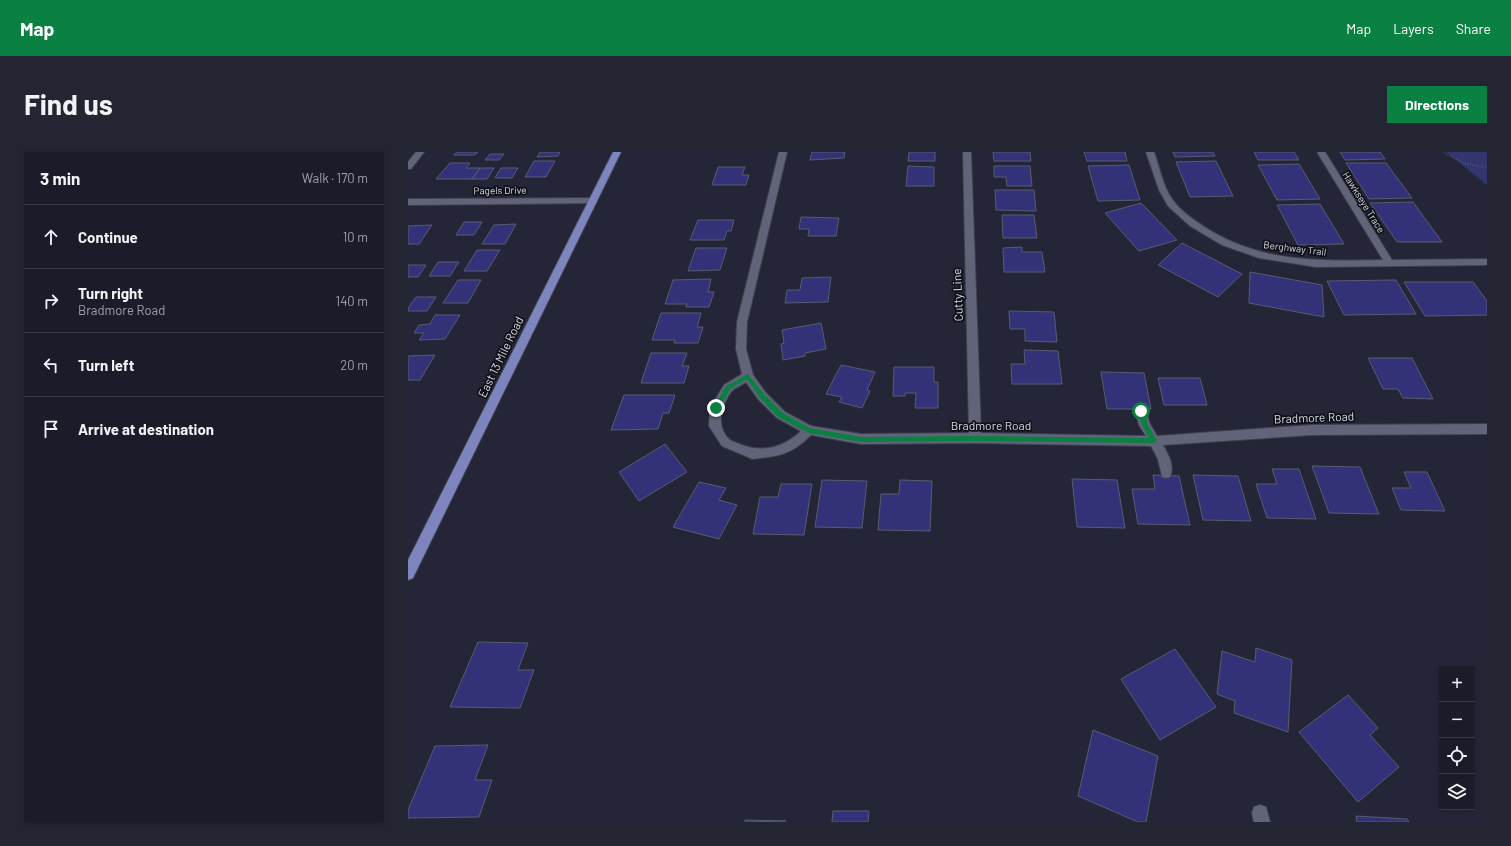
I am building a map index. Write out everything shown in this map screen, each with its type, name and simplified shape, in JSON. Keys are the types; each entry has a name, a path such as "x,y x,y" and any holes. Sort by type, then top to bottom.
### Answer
{"main road":[{"name":"East 13 Mile Road","path":"408,574 617,152"}],"street":[{"path":"408,167 420,152"},
{"name":"Bradmore Road","path":"783,152 742,322 741,349 748,376 762,396 781,415 809,430 861,439 975,438 1154,441 1312,430 1487,429"},
{"name":"Cutty Line","path":"967,152 975,438"},
{"name":"Berghway Trail","path":"1150,152 1163,190 1171,204 1193,224 1225,243 1262,256 1316,264 1487,262"},
{"name":"Hawkseye Trace","path":"1321,152 1389,263"},
{"name":"Pagels Drive","path":"408,202 593,201"},
{"path":"748,376 728,388 716,408 715,426 726,443 752,454 779,451 796,443 809,430"},
{"path":"1141,411 1145,425 1164,458 1166,473"}],"path":[{"path":"1443,152 1461,163 1487,168"}],"shaded area":[{"path":"1446,152 1487,152 1487,185"}],"building":[{"path":"457,152 478,152 475,155 454,155"},
{"path":"540,152 560,152 558,156 537,157"},
{"path":"812,152 845,152 844,158 810,160"},
{"path":"909,152 935,152 935,161 908,161"},
{"path":"993,152 1030,152 1031,161 994,161"},
{"path":"1084,152 1125,152 1127,161 1087,161"},
{"path":"1173,152 1213,152 1215,156 1175,157"},
{"path":"1254,152 1294,152 1299,160 1258,160"},
{"path":"1340,152 1380,152 1385,159 1345,160"},
{"path":"490,154 504,154 499,160 485,160"},
{"path":"534,161 555,161 546,177 525,177"},
{"path":"1216,161 1233,196 1190,197 1176,162"},
{"path":"450,163 470,163 466,168 480,168 472,179 436,179"},
{"path":"1346,163 1386,163 1412,198 1369,199"},
{"path":"1299,164 1320,199 1277,200 1258,165"},
{"path":"1129,165 1140,200 1098,201 1088,166"},
{"path":"908,166 934,167 934,186 906,186"},
{"path":"994,166 1030,166 1032,186 1007,186 1006,177 994,177"},
{"path":"718,167 745,167 742,175 749,175 746,185 712,185"},
{"path":"480,168 494,168 487,179 472,179"},
{"path":"501,168 518,168 512,178 495,178"},
{"path":"995,190 1034,190 1036,211 996,210"},
{"path":"1413,202 1442,242 1397,242 1370,203"},
{"path":"1141,203 1177,240 1139,251 1105,213"},
{"path":"1320,204 1344,244 1298,245 1277,205"},
{"path":"1002,215 1034,215 1037,238 1003,238"},
{"path":"801,217 839,218 836,236 808,236 809,229 799,229"},
{"path":"698,220 734,220 731,231 727,231 724,240 690,240"},
{"path":"464,222 482,222 474,235 456,235"},
{"path":"516,224 505,244 482,244 494,225"},
{"path":"432,225 419,244 408,244 408,226"},
{"path":"1182,243 1242,274 1218,297 1158,265"},
{"path":"1022,247 1022,252 1042,252 1045,272 1004,272 1003,248"},
{"path":"696,248 727,248 720,270 688,271"},
{"path":"477,250 500,250 487,271 464,271"},
{"path":"438,262 459,262 450,276 429,276"},
{"path":"408,265 426,265 418,277 408,277"},
{"path":"1250,272 1322,285 1324,317 1249,303"},
{"path":"831,277 828,302 785,303 787,290 800,290 802,278"},
{"path":"711,279 708,292 714,292 709,307 686,307 687,304 665,304 673,280"},
{"path":"458,280 481,280 468,303 443,303"},
{"path":"1396,280 1416,314 1344,315 1327,281"},
{"path":"1404,282 1473,282 1487,301 1487,315 1425,316"},
{"path":"416,297 436,297 427,311 408,311 408,308"},
{"path":"1009,311 1054,312 1057,342 1025,341 1025,329 1010,329"},
{"path":"661,313 701,313 697,327 703,327 698,343 674,343 675,340 652,340"},
{"path":"435,315 460,315 445,339 419,340 424,333 414,333 419,325 430,324"},
{"path":"821,323 826,349 805,353 805,356 783,360 781,344 784,343 782,330"},
{"path":"1024,350 1058,351 1062,384 1012,384 1011,364 1025,364"},
{"path":"651,353 687,353 682,366 689,366 684,383 641,383"},
{"path":"435,355 420,380 408,380 408,356"},
{"path":"1368,358 1412,358 1433,399 1403,398 1398,389 1383,389"},
{"path":"841,365 875,372 867,390 870,391 862,408 839,402 842,397 826,394"},
{"path":"894,367 934,367 934,382 938,382 938,408 915,408 916,393 905,393 905,396 893,396"},
{"path":"1101,372 1144,373 1151,409 1107,409"},
{"path":"1158,378 1200,378 1207,405 1164,405"},
{"path":"624,395 675,395 669,413 663,413 658,429 611,430"},
{"path":"665,444 687,472 639,501 619,472"},
{"path":"1312,466 1360,467 1379,514 1329,513"},
{"path":"1272,469 1299,469 1316,519 1267,518 1256,484 1277,484"},
{"path":"1404,472 1427,472 1445,511 1401,510 1392,488 1411,488"},
{"path":"1153,475 1179,476 1190,525 1138,524 1132,489 1155,489"},
{"path":"1193,475 1238,476 1251,521 1203,520"},
{"path":"1072,479 1117,480 1125,528 1077,527"},
{"path":"822,480 867,481 862,528 815,527"},
{"path":"900,480 932,481 930,531 878,530 881,494 899,494"},
{"path":"699,482 726,488 719,500 737,505 719,539 673,527"},
{"path":"781,484 812,484 804,535 753,534 760,497 778,497"},
{"path":"478,642 528,643 518,670 534,670 520,708 450,707"},
{"path":"1256,648 1292,660 1288,732 1234,713 1235,701 1217,694 1222,651 1255,662"},
{"path":"1175,649 1216,707 1160,740 1121,679"},
{"path":"1348,695 1378,728 1370,735 1399,767 1358,802 1299,732"},
{"path":"1093,730 1158,756 1146,822 1138,822 1078,796"},
{"path":"488,745 475,780 492,780 479,817 408,818 408,810 435,746"},
{"path":"833,811 869,811 868,822 832,822"},
{"path":"1356,816 1407,819 1409,822 1357,822"},
{"path":"745,820 786,821 745,822"}],"route":[{"path":"716,408 728,388 748,376 762,396 781,415 809,430 861,439 975,438 1154,441 1145,425 1141,411"}]}
